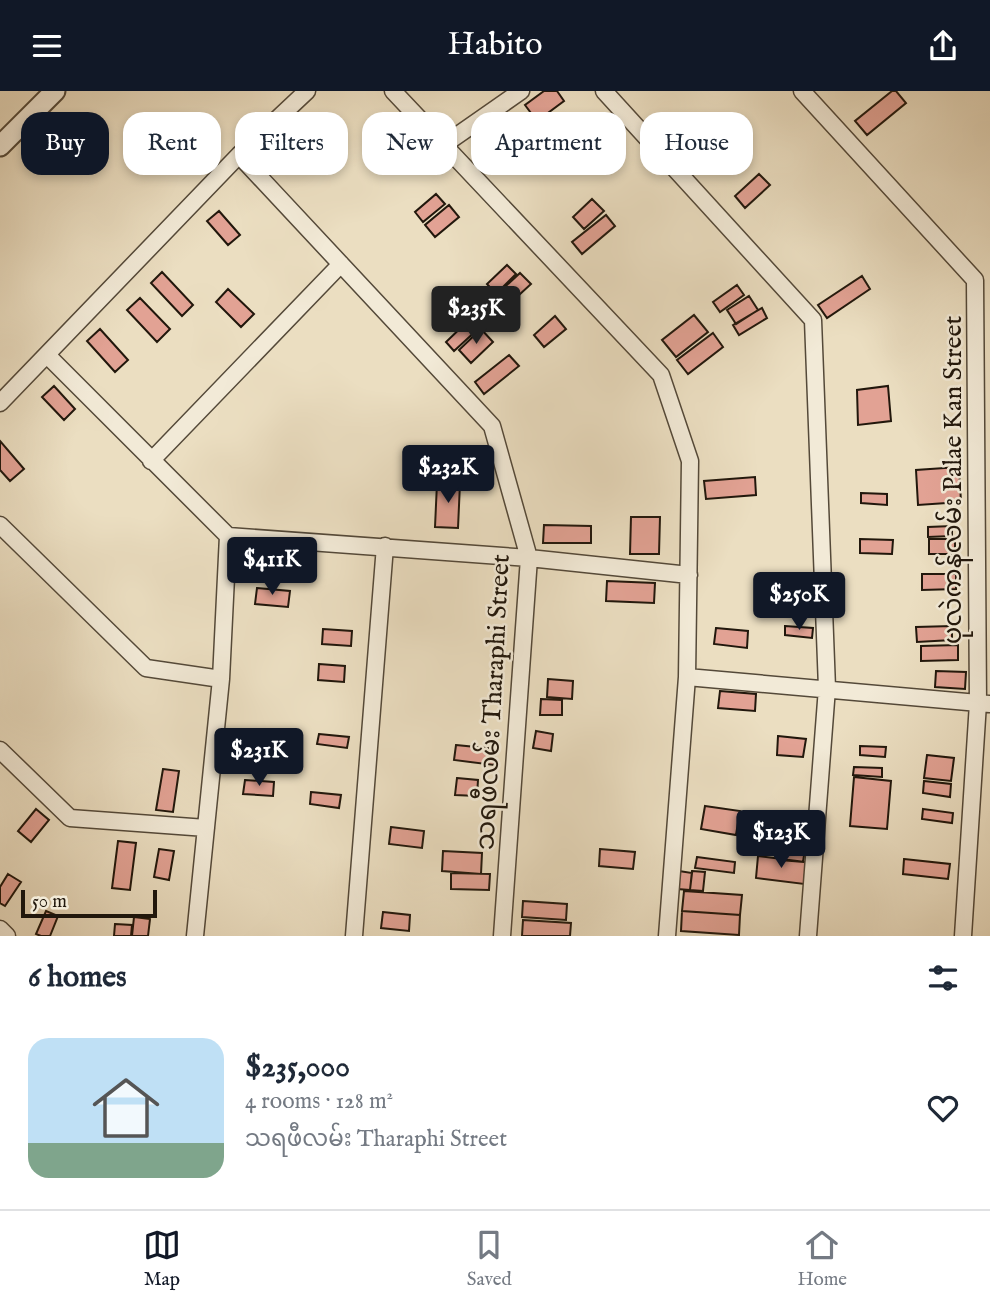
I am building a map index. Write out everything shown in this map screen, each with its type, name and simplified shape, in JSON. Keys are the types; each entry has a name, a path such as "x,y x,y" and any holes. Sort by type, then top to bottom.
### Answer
{"street":[{"path":"285,112 307,91"},
{"path":"393,91 413,112"},
{"path":"457,135 521,91"},
{"path":"604,91 813,320 827,688 808,936"},
{"name":"ပုလဲကန်လမ်း Palae Kan Street","path":"802,91 975,280 984,703 963,936"},
{"path":"0,146 49,93"},
{"path":"457,158 661,375 690,461 687,677 667,936"},
{"path":"0,403 235,159"},
{"name":"သရဖီလမ်း Tharaphi Street","path":"258,175 492,426 529,558 502,936"},
{"path":"151,461 341,264"},
{"path":"48,356 228,536 529,558 689,575"},
{"path":"0,525 146,668 221,679"},
{"path":"195,936 221,679 228,536"},
{"path":"354,936 385,546"},
{"path":"687,677 984,703"},
{"path":"0,750 70,818 206,828"},
{"path":"0,929 7,936"}],"building":[{"path":"544,91 557,91 564,101 549,112 530,112 525,105"},
{"path":"892,91 896,91 906,103 867,135 855,121"},
{"path":"759,174 770,185 745,208 735,196"},
{"path":"436,194 445,204 423,222 415,212"},
{"path":"592,199 604,211 584,229 573,217"},
{"path":"449,205 459,217 435,237 425,225"},
{"path":"219,211 240,235 228,245 207,221"},
{"path":"606,215 615,226 582,254 572,242"},
{"path":"507,265 516,274 496,294 487,284"},
{"path":"162,272 193,305 182,316 151,283"},
{"path":"520,273 531,284 506,307 495,296"},
{"path":"862,276 870,289 827,318 818,305"},
{"path":"737,285 744,295 720,312 713,302"},
{"path":"228,289 254,314 241,327 216,302"},
{"path":"749,296 758,310 736,324 727,310"},
{"path":"140,298 170,329 157,342 127,310"},
{"path":"762,308 767,318 739,335 733,325"},
{"path":"694,315 708,332 676,357 662,340"},
{"path":"555,316 566,329 544,347 534,335"},
{"path":"469,320 478,329 454,351 446,342"},
{"path":"100,329 128,360 115,372 87,341"},
{"path":"481,329 493,342 471,363 459,350"},
{"path":"713,333 723,347 688,374 677,360"},
{"path":"509,355 519,366 484,394 475,382"},
{"path":"54,386 75,409 64,420 42,397"},
{"path":"888,386 891,421 858,425 857,390"},
{"path":"0,441 24,469 10,481 0,470"},
{"path":"959,467 961,502 918,505 916,470"},
{"path":"755,477 756,495 706,499 704,481"},
{"path":"437,483 460,483 458,528 435,527"},
{"path":"861,493 887,494 887,505 861,503"},
{"path":"631,517 660,517 659,554 630,554"},
{"path":"544,525 591,526 591,543 543,543"},
{"path":"952,526 952,536 928,537 928,527"},
{"path":"860,539 893,540 892,554 860,553"},
{"path":"929,539 955,539 955,554 929,554"},
{"path":"922,574 956,574 956,589 922,590"},
{"path":"607,581 655,583 654,603 606,601"},
{"path":"257,588 290,591 288,607 255,604"},
{"path":"785,626 813,628 812,638 785,635"},
{"path":"952,626 952,640 917,642 916,627"},
{"path":"716,628 748,631 747,648 714,644"},
{"path":"323,629 352,631 351,646 322,644"},
{"path":"958,645 958,660 921,661 921,646"},
{"path":"319,664 345,666 344,682 318,680"},
{"path":"936,671 966,672 965,689 935,687"},
{"path":"548,679 573,681 572,699 547,697"},
{"path":"720,691 756,694 755,711 718,708"},
{"path":"541,699 562,700 562,715 540,715"},
{"path":"536,731 553,734 551,751 533,748"},
{"path":"319,734 349,737 347,748 317,744"},
{"path":"778,736 806,739 803,757 777,755"},
{"path":"456,745 496,749 494,765 454,760"},
{"path":"860,746 886,747 885,757 860,755"},
{"path":"927,755 954,758 951,781 924,778"},
{"path":"854,767 882,768 882,777 853,775"},
{"path":"163,769 179,771 173,812 156,810"},
{"path":"854,777 891,781 887,829 850,826"},
{"path":"457,778 478,780 477,796 455,795"},
{"path":"245,780 274,782 273,796 243,794"},
{"path":"924,781 951,784 950,797 923,793"},
{"path":"311,792 341,795 339,808 310,804"},
{"path":"705,806 740,811 736,835 701,829"},
{"path":"36,809 49,820 31,842 18,831"},
{"path":"923,809 953,813 952,823 922,819"},
{"path":"391,827 424,831 422,848 389,844"},
{"path":"784,833 807,836 803,862 781,860"},
{"path":"118,841 136,843 130,890 112,888"},
{"path":"159,849 174,851 169,880 154,877"},
{"path":"600,849 635,852 633,869 599,866"},
{"path":"443,851 482,853 481,874 442,871"},
{"path":"758,856 806,862 804,884 756,878"},
{"path":"697,857 735,862 734,873 695,868"},
{"path":"904,859 950,864 948,879 903,874"},
{"path":"679,871 692,873 690,890 677,889"},
{"path":"692,871 705,872 703,891 690,890"},
{"path":"451,873 490,874 489,890 451,889"},
{"path":"8,874 21,882 5,906 0,903 0,887"},
{"path":"684,891 742,895 740,915 682,911"},
{"path":"523,901 567,904 566,920 522,917"},
{"path":"46,911 58,916 50,936 41,936 36,934"},
{"path":"682,911 740,915 739,935 681,931"},
{"path":"383,912 410,915 409,931 381,928"},
{"path":"134,917 150,919 148,936 132,936"},
{"path":"523,920 571,923 570,936 522,936"},
{"path":"115,924 132,925 131,936 114,936"}]}
